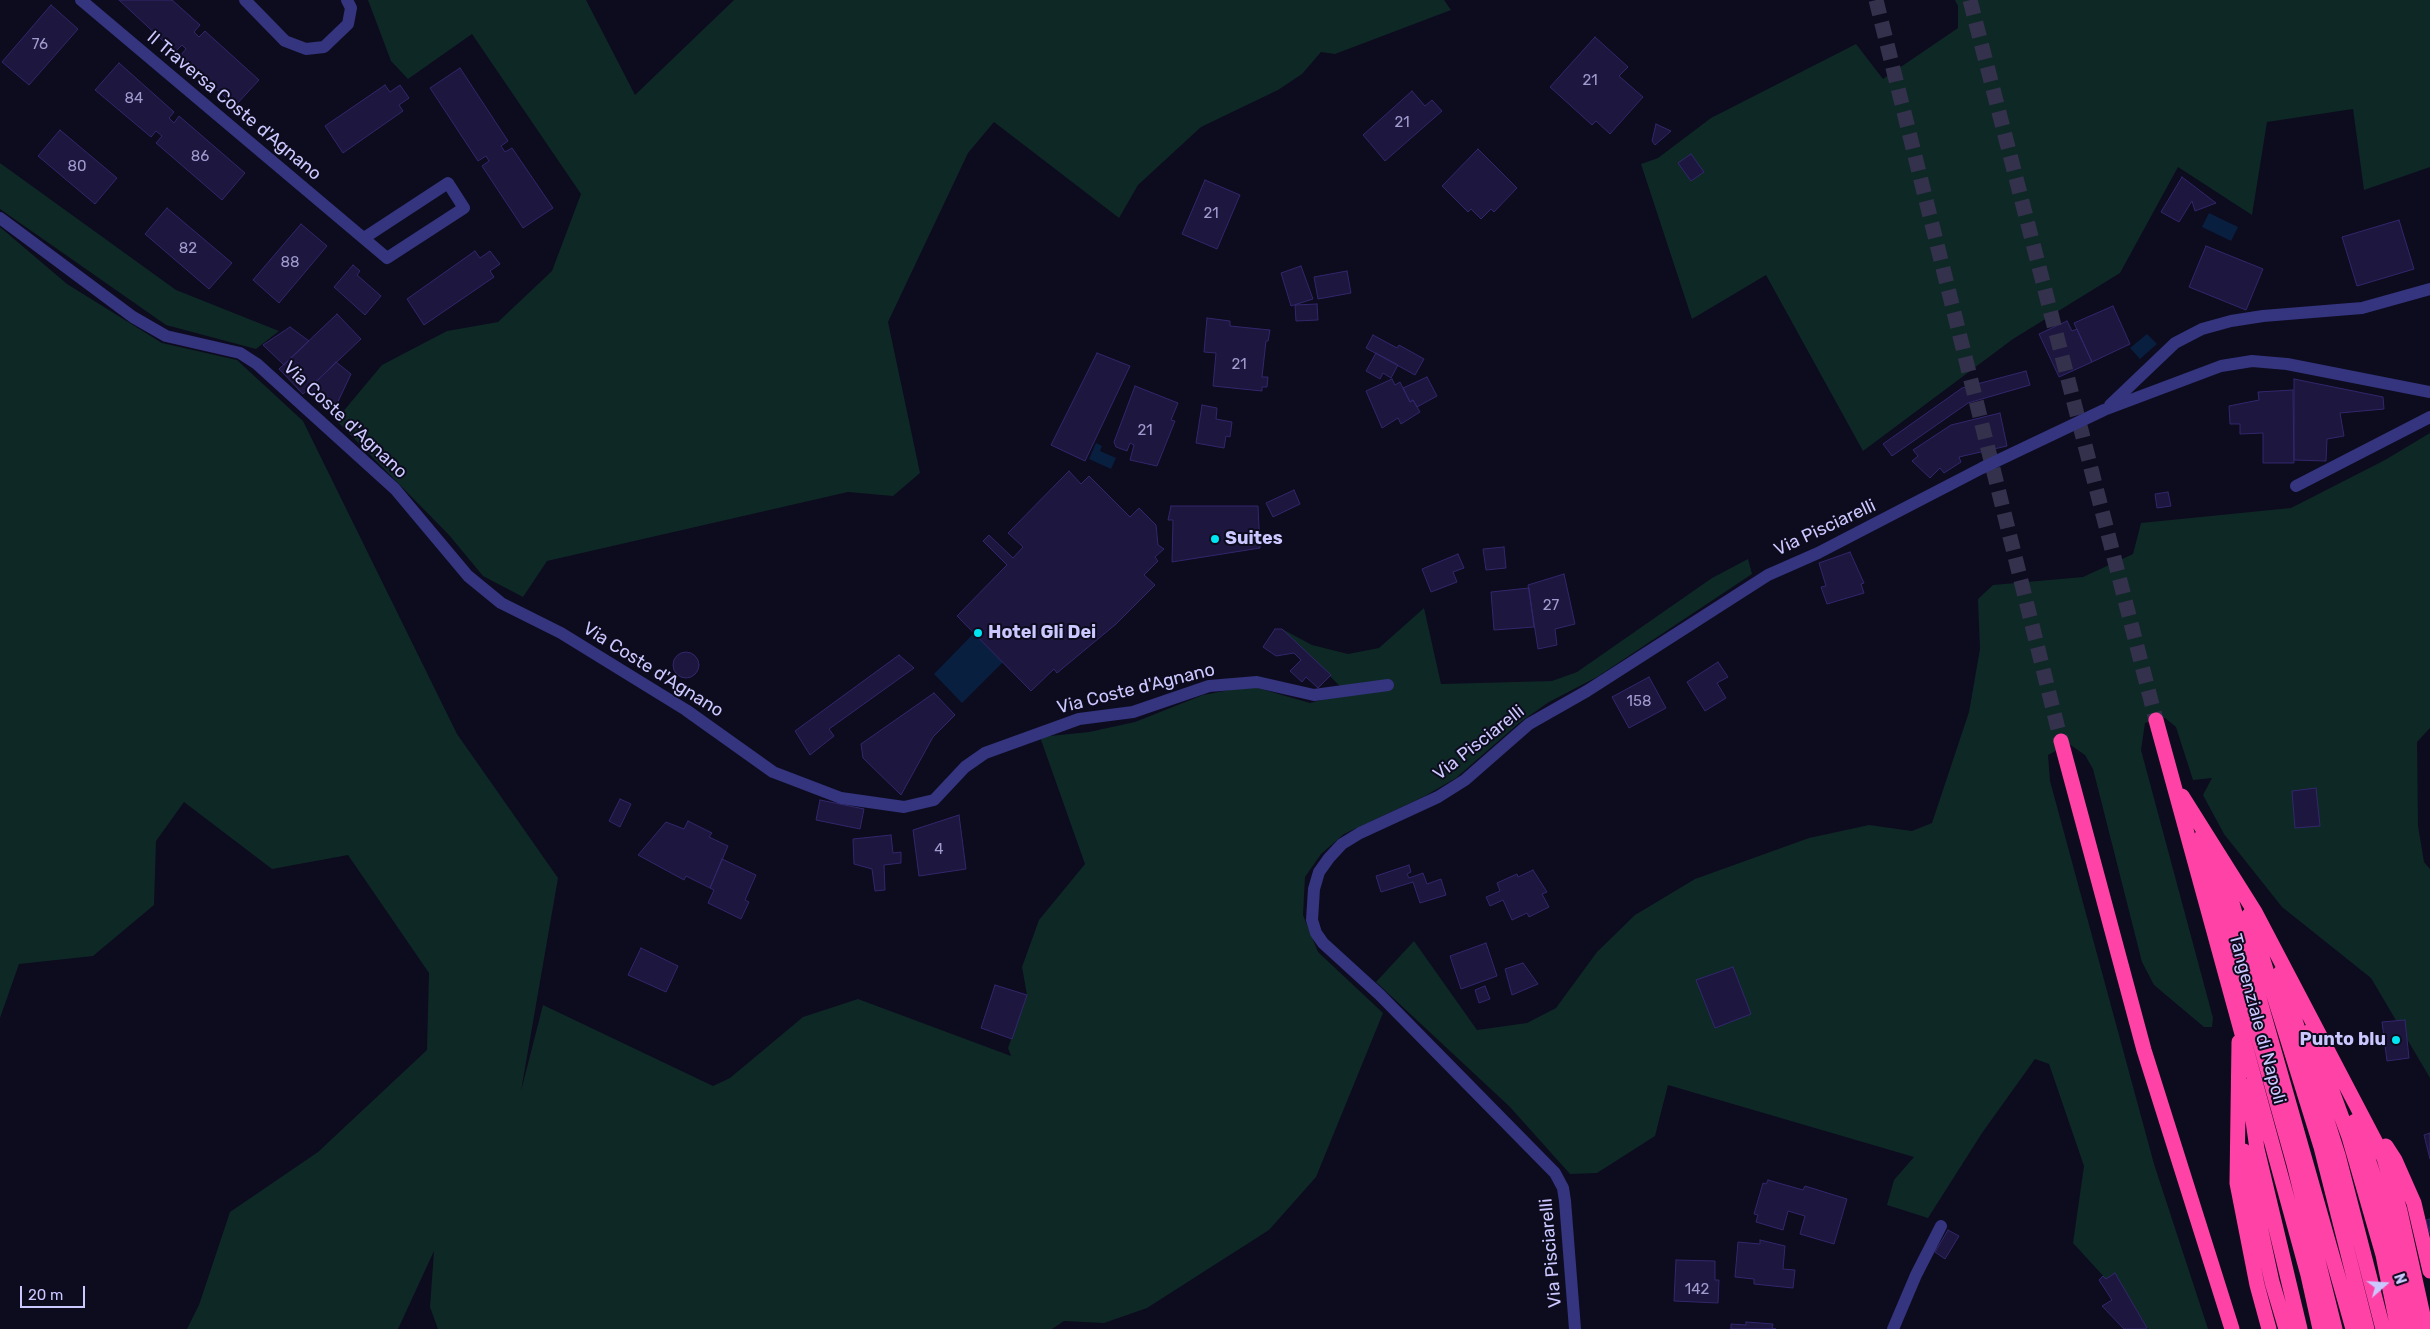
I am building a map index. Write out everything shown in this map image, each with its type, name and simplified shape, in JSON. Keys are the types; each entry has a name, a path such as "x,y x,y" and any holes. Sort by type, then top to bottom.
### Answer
{"highway":[{"name":"Tangenziale di Napoli","path":"2156,720 2308,1274 2320,1329"},
{"path":"2061,741 2144,1050 2232,1329"},
{"path":"2173,782 2241,889 2267,934 2346,1082 2384,1158 2400,1211 2426,1329"},
{"path":"2197,820 2294,1164 2335,1329"},
{"path":"2219,854 2353,1329"},
{"path":"2241,889 2321,1147 2367,1329"},
{"path":"2267,934 2338,1155 2383,1329"},
{"path":"2290,978 2348,1137 2383,1255 2398,1329"},
{"path":"2240,1029 2237,1183 2257,1285 2269,1329"},
{"path":"2240,1029 2257,1149 2300,1329"},
{"path":"2320,1033 2362,1137 2385,1209 2411,1329"},
{"path":"2346,1082 2395,1160 2414,1203 2430,1271"},
{"path":"2238,1114 2253,1200 2272,1282 2286,1329"}],"street":[{"name":"II Traversa Coste d'Agnano","path":"82,0 364,238 388,258 464,208 448,183 364,238"},
{"path":"246,0 285,41 306,49 324,47 348,24 351,8 347,0"},
{"name":"Via Coste d'Agnano","path":"0,218 133,317 166,336 240,353 257,364 395,489 468,576 501,603 561,633 686,710 774,772 841,798 904,807 934,800 965,767 986,753 1079,718 1133,712 1209,686 1257,682 1314,695 1388,685"},
{"path":"2104,410 2175,343 2202,329 2231,321 2263,316 2362,308 2430,289"},
{"path":"2104,410 2222,366 2252,361 2287,364 2430,392"},
{"name":"Via Pisciarelli","path":"1575,1329 1565,1201 1563,1188 1556,1173 1380,995 1322,943 1316,933 1312,920 1314,889 1319,872 1342,844 1360,833 1438,797 1465,780 1529,724 1587,691 1768,575 1818,553 1982,468 2104,410"},
{"path":"2296,486 2430,417"},
{"path":"1893,1329 1916,1275 1941,1226"}],"green space":[{"path":"368,0 586,0 635,95 734,0 1444,0 1451,10 1335,54 1321,52 1302,74 1278,90 1201,127 1138,185 1119,218 994,122 968,153 888,322 920,473 893,496 848,492 547,561 523,597 483,576 449,535 336,420 382,365 447,331 498,322 552,271 581,194 472,34 408,79 391,61"},
{"path":"1955,0 2430,0 2430,167 2364,190 2353,109 2267,122 2252,215 2178,167 2120,273 2013,339 1863,451 1766,275 1692,319 1641,164 1658,158 1711,118 1856,44 1883,79 1958,28 1958,6"},
{"path":"0,163 176,290 279,331 256,349 166,325 0,209"},
{"path":"0,227 67,284 162,343 237,360 303,421 457,734 558,878 521,1091 543,1005 713,1086 730,1078 803,1017 858,999 1011,1056 1008,1048 1027,995 1022,967 1039,920 1085,864 1040,737 1089,732 1135,722 1203,695 1251,686 1310,703 1347,693 1282,629 1312,645 1348,654 1379,648 1424,608 1441,684 1552,681 1577,672 1712,578 1748,559 1752,574 1597,677 1549,702 1519,723 1456,778 1425,796 1344,834 1321,854 1305,877 1303,915 1318,952 1383,1013 1316,1177 1269,1230 1147,1308 1104,1323 1064,1321 1052,1329 438,1329 430,1307 434,1251 398,1329 187,1329 199,1305 230,1212 318,1152 427,1050 429,973 348,855 272,869 184,802 156,841 154,905 93,956 19,964 0,1018"},
{"path":"2430,433 2430,728 2417,742 2418,826 2424,862 2430,869 2430,1078 2371,978 2282,907 2224,834 2203,795 2212,778 2193,780 2176,727 2165,718 2145,723 2141,750 2213,1018 2212,1027 2204,1027 2154,985 2142,962 2093,769 2085,755 2069,744 2048,755 2050,781 2154,1164 2208,1329 2148,1329 2115,1274 2106,1279 2073,1243 2084,1166 2049,1064 2035,1059 1982,1133 1928,1218 1887,1205 1894,1180 1914,1157 1668,1085 1655,1136 1597,1173 1570,1174 1510,1107 1376,982 1414,941 1477,1030 1527,1023 1556,1008 1597,952 1635,915 1695,879 1809,838 1869,825 1912,831 1932,823 1969,712 1980,649 1978,599 1993,585 2083,577 2133,554 2141,523 2291,508 2385,460"}],"water":[{"path":"2209,213 2238,227 2231,241 2202,227"},
{"path":"2147,334 2157,344 2140,359 2130,348"},
{"path":"1096,443 1102,446 1100,451 1116,458 1111,469 1089,459"},
{"path":"974,633 1003,662 962,703 934,674"}],"building":[{"path":"119,0 172,0 200,25 194,32 199,37 205,31 259,80 235,106 180,56 186,49 182,45 175,52"},
{"path":"51,5 78,29 29,85 2,62"},
{"path":"1595,37 1628,67 1619,76 1643,97 1610,134 1596,121 1592,125 1550,87"},
{"path":"119,63 174,112 169,118 174,123 179,116 245,173 222,200 156,143 162,136 156,131 151,137 95,90"},
{"path":"460,68 508,141 501,146 505,152 512,148 553,208 523,228 482,166 489,161 486,156 478,161 430,88"},
{"path":"385,85 390,92 400,85 409,98 399,105 403,111 343,153 325,126"},
{"path":"1412,91 1425,106 1432,100 1442,111 1385,161 1363,135"},
{"path":"1656,124 1671,131 1655,145 1652,141"},
{"path":"60,130 117,178 95,204 38,156"},
{"path":"1478,149 1517,188 1494,212 1491,209 1481,219 1471,209 1468,212 1442,186"},
{"path":"1691,154 1704,172 1691,181 1678,163"},
{"path":"2182,177 2216,203 2195,211 2192,201 2179,222 2161,212"},
{"path":"1205,180 1240,195 1217,249 1182,234"},
{"path":"167,208 232,263 209,289 145,234"},
{"path":"2399,220 2414,269 2357,286 2342,237"},
{"path":"301,224 327,246 279,303 253,280"},
{"path":"2206,246 2263,269 2246,310 2189,287"},
{"path":"475,251 480,258 490,251 500,264 490,271 494,277 424,325 407,299"},
{"path":"353,265 360,271 357,275 381,296 365,315 334,287"},
{"path":"1301,266 1313,299 1291,306 1281,273"},
{"path":"1347,271 1351,293 1318,299 1314,277"},
{"path":"1317,304 1318,320 1296,321 1295,305"},
{"path":"2113,306 2130,344 2092,362 2074,323"},
{"path":"337,314 361,339 303,394 279,369"},
{"path":"1207,318 1230,321 1230,326 1270,330 1268,341 1266,341 1262,377 1268,377 1267,387 1262,387 1262,391 1213,386 1216,353 1204,352"},
{"path":"2067,321 2072,331 2077,329 2092,362 2059,377 2039,334"},
{"path":"290,327 309,341 284,365 263,345"},
{"path":"1373,335 1397,348 1399,345 1424,359 1415,375 1366,348"},
{"path":"1097,353 1130,366 1085,461 1051,445"},
{"path":"1376,353 1398,365 1391,378 1383,373 1380,379 1366,371"},
{"path":"336,362 351,374 334,410 309,389"},
{"path":"2026,371 2030,385 1968,403 1892,456 1883,444 1962,388"},
{"path":"1427,377 1437,396 1417,407 1413,400 1410,402 1403,388"},
{"path":"1392,379 1395,385 1400,382 1410,402 1413,400 1420,412 1401,424 1398,418 1382,428 1366,391"},
{"path":"2294,379 2383,397 2384,409 2340,413 2344,436 2327,439 2326,461 2294,460"},
{"path":"1135,386 1178,403 1171,420 1175,421 1157,466 1130,460 1134,445 1130,443 1127,451 1116,447 1114,442"},
{"path":"2293,390 2294,463 2263,463 2263,433 2240,434 2240,424 2230,424 2229,406 2259,400 2258,392"},
{"path":"1202,405 1217,408 1216,419 1232,422 1230,437 1226,436 1224,448 1196,443"},
{"path":"2000,413 2007,446 1959,457 1961,462 1944,473 1940,468 1930,478 1912,461 1918,456 1913,450 1951,425"},
{"path":"1069,471 1081,484 1089,476 1130,517 1139,508 1156,525 1158,545 1164,549 1155,557 1158,561 1144,575 1155,585 1116,624 1057,673 1054,669 1031,691 957,616 1007,565 983,541 989,535 1013,558 1023,547 1008,533"},
{"path":"1294,490 1300,504 1273,517 1266,503"},
{"path":"2168,492 2171,506 2157,508 2155,494"},
{"name":"Suites","path":"1171,506 1258,506 1260,548 1172,562 1173,520 1168,520"},
{"path":"1504,547 1506,568 1486,570 1483,549"},
{"path":"1850,552 1864,583 1861,584 1864,593 1827,604 1821,587 1826,586 1819,563"},
{"path":"1458,554 1464,568 1453,572 1457,582 1431,592 1422,569"},
{"path":"1564,574 1575,624 1555,629 1557,645 1538,649 1528,585"},
{"path":"1529,588 1534,627 1494,630 1491,592"},
{"path":"1275,629 1282,629 1331,675 1318,688 1306,677 1302,682 1290,671 1301,660 1294,653 1276,656 1263,647"},
{"path":"686,652 695,656 699,665 695,674 686,678 677,674 673,665 677,656"},
{"path":"899,655 914,668 829,729 834,736 810,755 795,731"},
{"path":"1718,662 1728,677 1717,683 1726,698 1705,711 1687,682"},
{"path":"1649,677 1666,708 1629,728 1612,697"},
{"path":"934,693 955,715 933,737 901,795 863,758 861,744"},
{"path":"2316,788 2320,826 2295,828 2292,791"},
{"path":"620,799 631,804 620,827 609,821"},
{"path":"820,800 864,809 860,829 816,820"},
{"path":"959,815 966,869 919,876 913,830"},
{"path":"688,821 712,833 709,837 728,846 710,888 686,876 684,880 638,855 666,822 684,829"},
{"path":"891,835 893,853 901,852 901,863 884,865 885,890 875,891 872,869 854,864 853,839"},
{"path":"722,859 756,875 745,900 749,902 741,919 708,903 714,890 710,888"},
{"path":"1409,865 1411,872 1407,874 1409,878 1423,873 1427,884 1441,879 1446,895 1420,903 1413,882 1381,892 1376,876"},
{"path":"1533,870 1547,892 1542,894 1549,907 1529,917 1527,913 1512,920 1503,900 1490,906 1486,897 1500,891 1497,883 1517,874 1518,877"},
{"path":"1486,943 1497,976 1461,989 1450,956"},
{"path":"641,948 678,966 666,992 628,975"},
{"path":"1523,963 1538,984 1512,995 1505,969"},
{"path":"1733,967 1751,1014 1715,1028 1696,980"},
{"path":"995,985 1027,995 1012,1039 981,1028"},
{"path":"1485,986 1490,999 1479,1003 1475,990"},
{"name":"Punto blu","path":"2405,1020 2409,1058 2387,1061 2382,1022"},
{"path":"2430,1133 2430,1159 2424,1135"},
{"path":"1768,1180 1803,1190 1805,1186 1847,1199 1834,1244 1800,1234 1805,1216 1788,1211 1783,1230 1756,1222 1758,1215 1754,1214 1763,1183 1766,1184"},
{"path":"2430,1219 2430,1234 2426,1220"},
{"path":"1948,1230 1959,1236 1945,1259 1935,1252"},
{"path":"1760,1240 1785,1246 1783,1269 1795,1270 1793,1288 1754,1284 1754,1279 1735,1277 1738,1242 1760,1244"},
{"path":"1676,1260 1715,1261 1715,1280 1719,1280 1718,1303 1674,1301"},
{"path":"2115,1273 2147,1328 2124,1329 2102,1306 2112,1300 2099,1280 2103,1276 2106,1279"},
{"path":"1746,1322 1773,1324 1772,1328 1776,1329 1731,1329 1731,1324 1746,1325"}],"tunnel":[{"path":"1876,0 2061,741"},
{"path":"1970,0 2156,720"}],"place":[{"name":"Suites","path":"1215,539"},
{"name":"Hotel Gli Dei","path":"978,633"},
{"name":"Punto blu","path":"2396,1040"}]}
